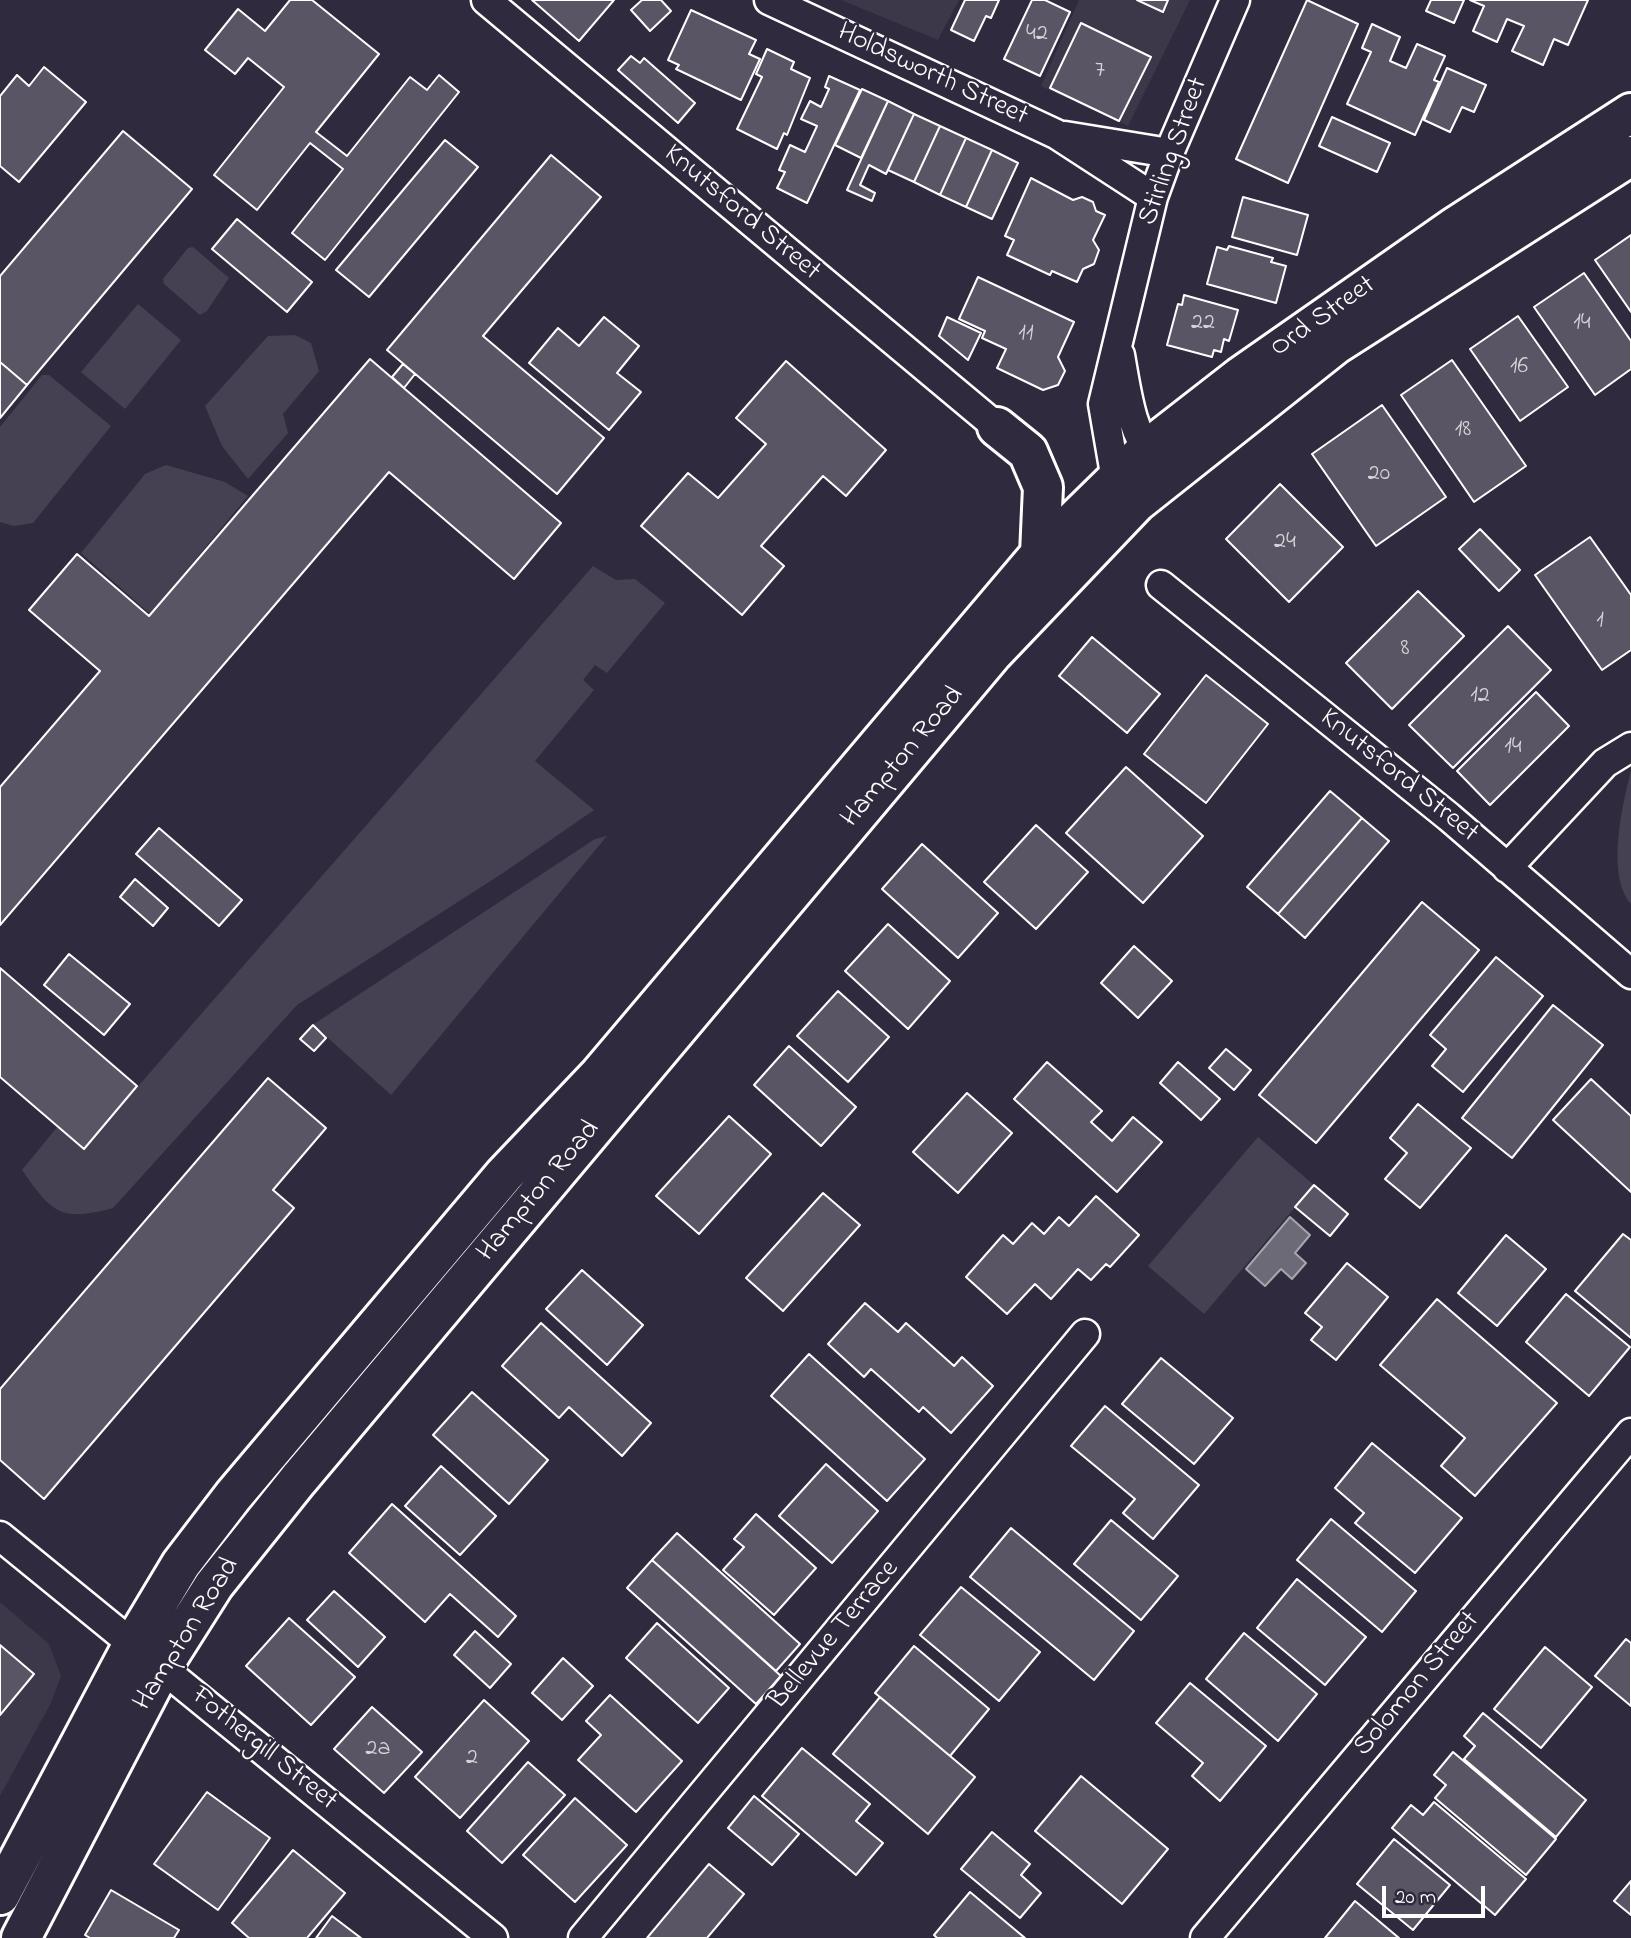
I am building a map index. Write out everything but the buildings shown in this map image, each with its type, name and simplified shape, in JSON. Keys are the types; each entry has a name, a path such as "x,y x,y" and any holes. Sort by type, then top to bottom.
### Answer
{"main road":[{"name":"Ord Street","path":"1040,554 1126,491 1156,464 1241,376 1453,228 1631,113"},
{"name":"Ord Street","path":"1156,464 1335,345 1631,156"},
{"path":"997,427 1028,452 1043,486 1040,554"},
{"name":"Hampton Road","path":"22,1938 162,1667 214,1585 316,1459 1126,491"},
{"name":"Hampton Road","path":"0,1895 133,1644 181,1564 233,1496 504,1175 599,1075 1040,554"}],"street":[{"name":"Knutsford Street","path":"486,0 997,427"},
{"name":"Holdsworth Street","path":"769,0 1056,134 1153,197"},
{"name":"Stirling Street","path":"1126,491 1103,404 1153,197 1169,153 1236,0"},
{"name":"Holdsworth Street","path":"1056,134 1169,153"},
{"name":"Stirling Street","path":"1118,349 1132,420 1156,464"},
{"name":"Knutsford Street","path":"1161,585 1449,817 1631,974"},
{"path":"1507,868 1605,762 1631,747"},
{"name":"Bellevue Terrace","path":"583,1938 1086,1334"},
{"name":"Solomon Street","path":"1205,1938 1631,1433"},
{"name":"Fothergill Street","path":"0,1536 493,1938"}],"shaded area":[{"path":"841,0 959,0 938,40"},
{"path":"1079,0 1190,0 1128,126 1041,86"},
{"path":"193,247 229,278 207,311 200,315 164,284 163,279 188,248"},
{"path":"138,304 181,340 125,409 81,372"},
{"path":"295,335 311,343 319,371 283,414 288,433 248,479 222,446 205,406 268,336"},
{"path":"42,375 49,375 111,426 33,523 14,526 0,522 0,427"},
{"path":"166,465 225,482 248,496 150,614 81,553 145,474"},
{"path":"593,566 616,580 635,579 665,603 607,673 595,665 583,680 594,690 535,761 594,810 503,873 297,1005 113,1208 81,1214 69,1213 50,1205 22,1170 58,1126 84,1148"},
{"path":"1631,771 1631,904 1623,891 1619,876 1618,840"},
{"path":"607,836 391,1095 314,1024 595,839"},
{"path":"1258,1137 1314,1185 1204,1314 1148,1266"},
{"path":"1290,1217 1310,1235 1295,1253 1306,1263 1292,1279 1281,1269 1265,1286 1246,1269"},
{"path":"0,1602 49,1644 61,1676 51,1703 0,1796"}]}
